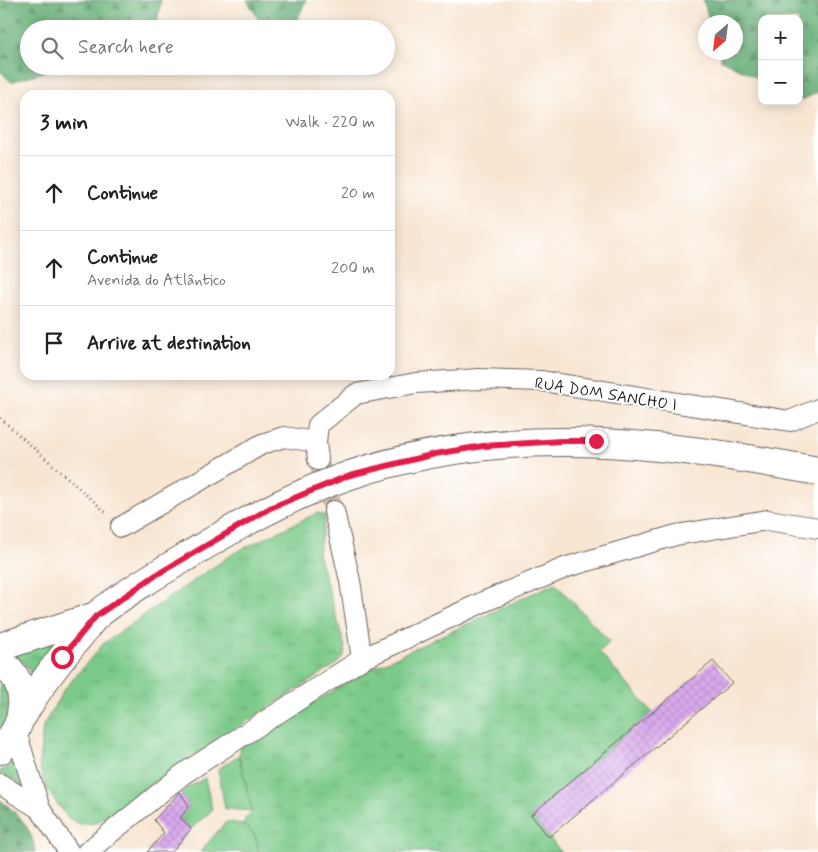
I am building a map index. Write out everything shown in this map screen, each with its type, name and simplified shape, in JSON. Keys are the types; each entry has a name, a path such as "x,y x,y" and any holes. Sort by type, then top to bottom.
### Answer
{"main road":[{"path":"0,647 96,616 156,575 270,508 350,475 435,454 520,442 596,441 708,452 818,470"},
{"path":"13,732 35,693 96,616"},
{"path":"0,661 14,676 23,702 13,732"}],"street":[{"name":"RUA DOM SANCHO I","path":"121,527 262,444 284,437 317,451 318,425 356,394 416,383 470,380 542,381 790,421 818,409"},
{"path":"334,511 350,581 362,659"},
{"path":"87,852 184,774 362,659 484,602 567,567 676,535 767,520 818,528"},
{"path":"13,732 40,809 69,852"},
{"path":"0,784 40,809"}],"path":[{"path":"0,418 121,527"}],"green space":[{"path":"0,0 161,0 158,20 20,20 20,75 33,75 11,82 0,71"},
{"path":"247,0 306,0 297,20 259,20"},
{"path":"703,0 818,0 818,92 803,100 803,15 758,15 758,78 721,60 743,60 743,15 708,15"},
{"path":"317,513 326,515 318,553 345,647 344,656 338,663 182,763 96,823 79,824 67,817 46,788 39,764 43,726 63,691 103,644 158,605 234,553"},
{"path":"555,583 610,642 599,652 652,712 531,815 561,852 259,852 256,836 243,825 246,817 252,811 239,755 241,747 364,672"},
{"path":"69,633 35,682 26,665 11,651"},
{"path":"0,680 7,693 8,706 0,733"},
{"path":"239,755 252,811 225,809 218,769"},
{"path":"17,758 27,791 13,779 0,774 0,771 8,767"},
{"path":"205,778 212,810 191,829 180,818 189,806 180,792"},
{"path":"0,800 12,810 28,829 35,852 0,852"},
{"path":"226,822 240,824 250,830 259,852 200,852"}],"building":[{"path":"713,661 732,683 549,837 531,815"},
{"path":"180,792 189,806 180,818 191,829 172,852 147,852 164,833 154,820"}],"tunnel":[{"path":"318,460 334,511"}],"route":[{"path":"62,657 96,616 156,575 225,532 270,508 350,475 435,454 483,446 520,442 596,441"}]}
